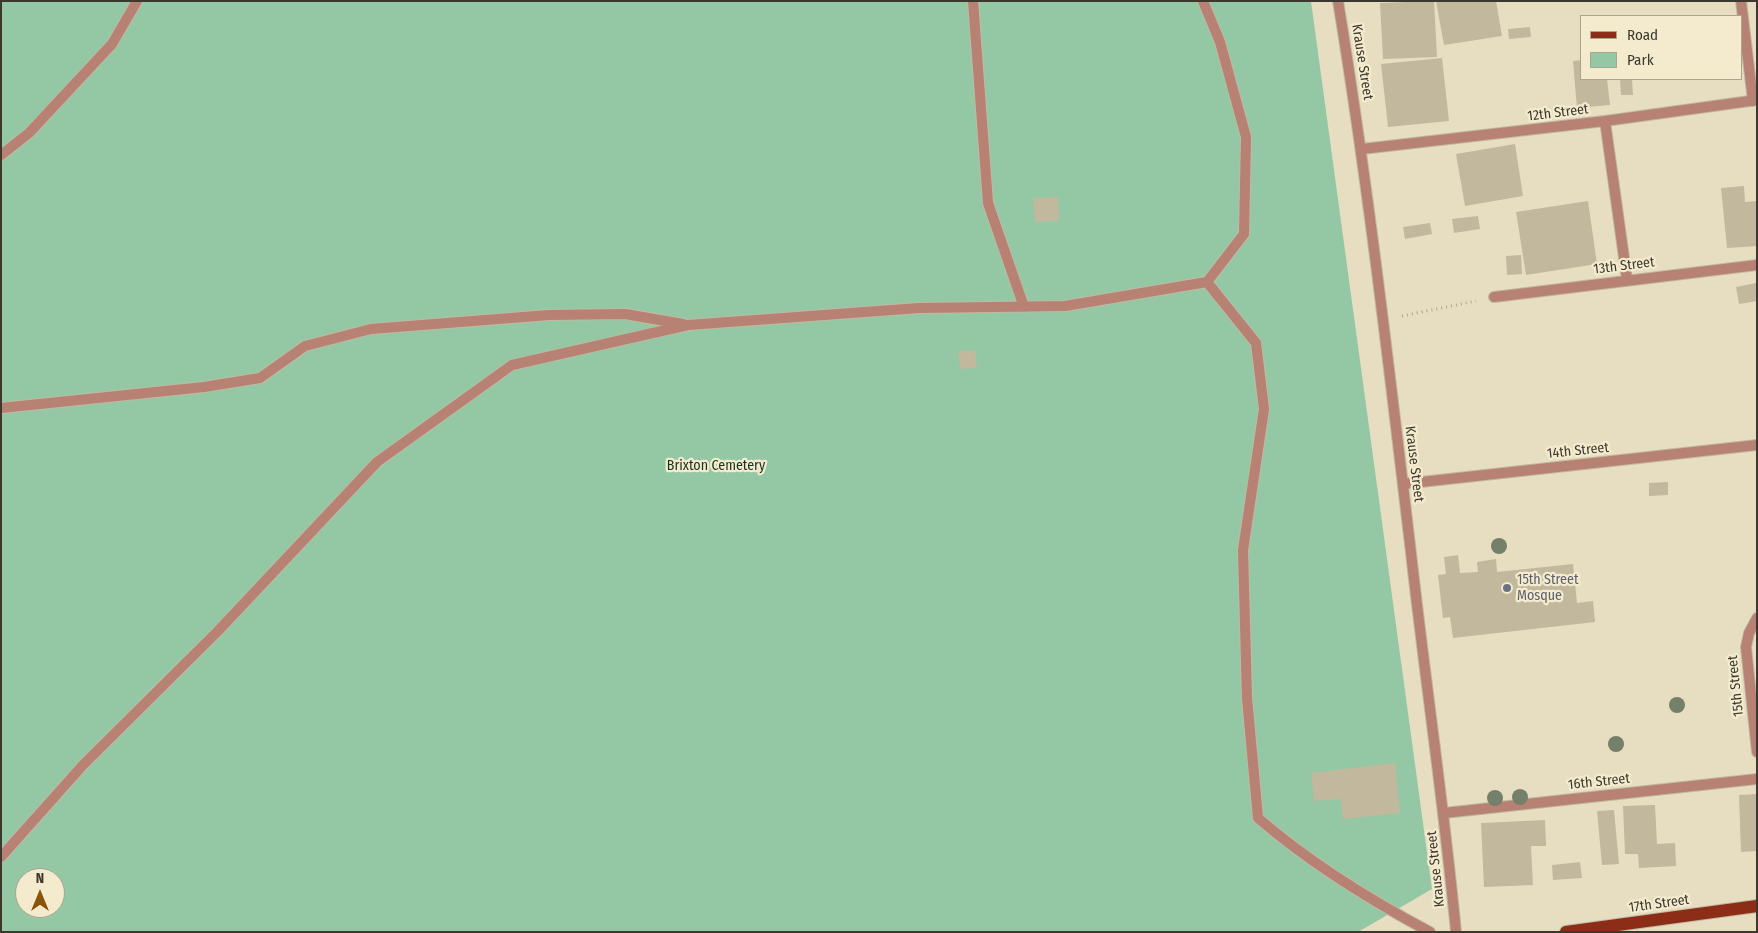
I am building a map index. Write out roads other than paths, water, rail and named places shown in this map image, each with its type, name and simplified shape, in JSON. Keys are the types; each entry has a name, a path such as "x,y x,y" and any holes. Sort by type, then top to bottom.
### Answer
{"main road":[{"name":"17th Street","path":"1566,932 1757,906"}],"street":[{"path":"1,155 29,133 112,44 137,1"},
{"path":"973,1 988,203 1024,307"},
{"path":"1,857 83,766 218,631 377,462 512,364 688,325 919,308 1065,306 1207,282 1244,234 1246,137 1220,42 1203,1"},
{"name":"Krause Street","path":"1338,1 1362,149 1381,320 1444,813 1456,932"},
{"path":"1741,1 1743,15"},
{"path":"1743,15 1755,101"},
{"name":"12th Street","path":"1362,149 1605,121 1755,101"},
{"path":"1605,121 1627,280"},
{"name":"13th Street","path":"1494,297 1757,265"},
{"path":"1207,282 1256,343 1264,409 1243,550 1247,698 1258,818 1284,841 1358,890 1430,932"},
{"path":"1,408 204,388 260,378 305,346 370,329 549,314 626,314 688,325"},
{"name":"14th Street","path":"1403,484 1757,444"},
{"name":"15th Street","path":"1757,618 1749,633 1746,647 1757,752"},
{"name":"16th Street","path":"1444,813 1757,779"}],"place":[{"name":"15th Street Mosque","path":"1507,588"}],"park label":[{"name":"Brixton Cemetery","path":"716,466"}]}
